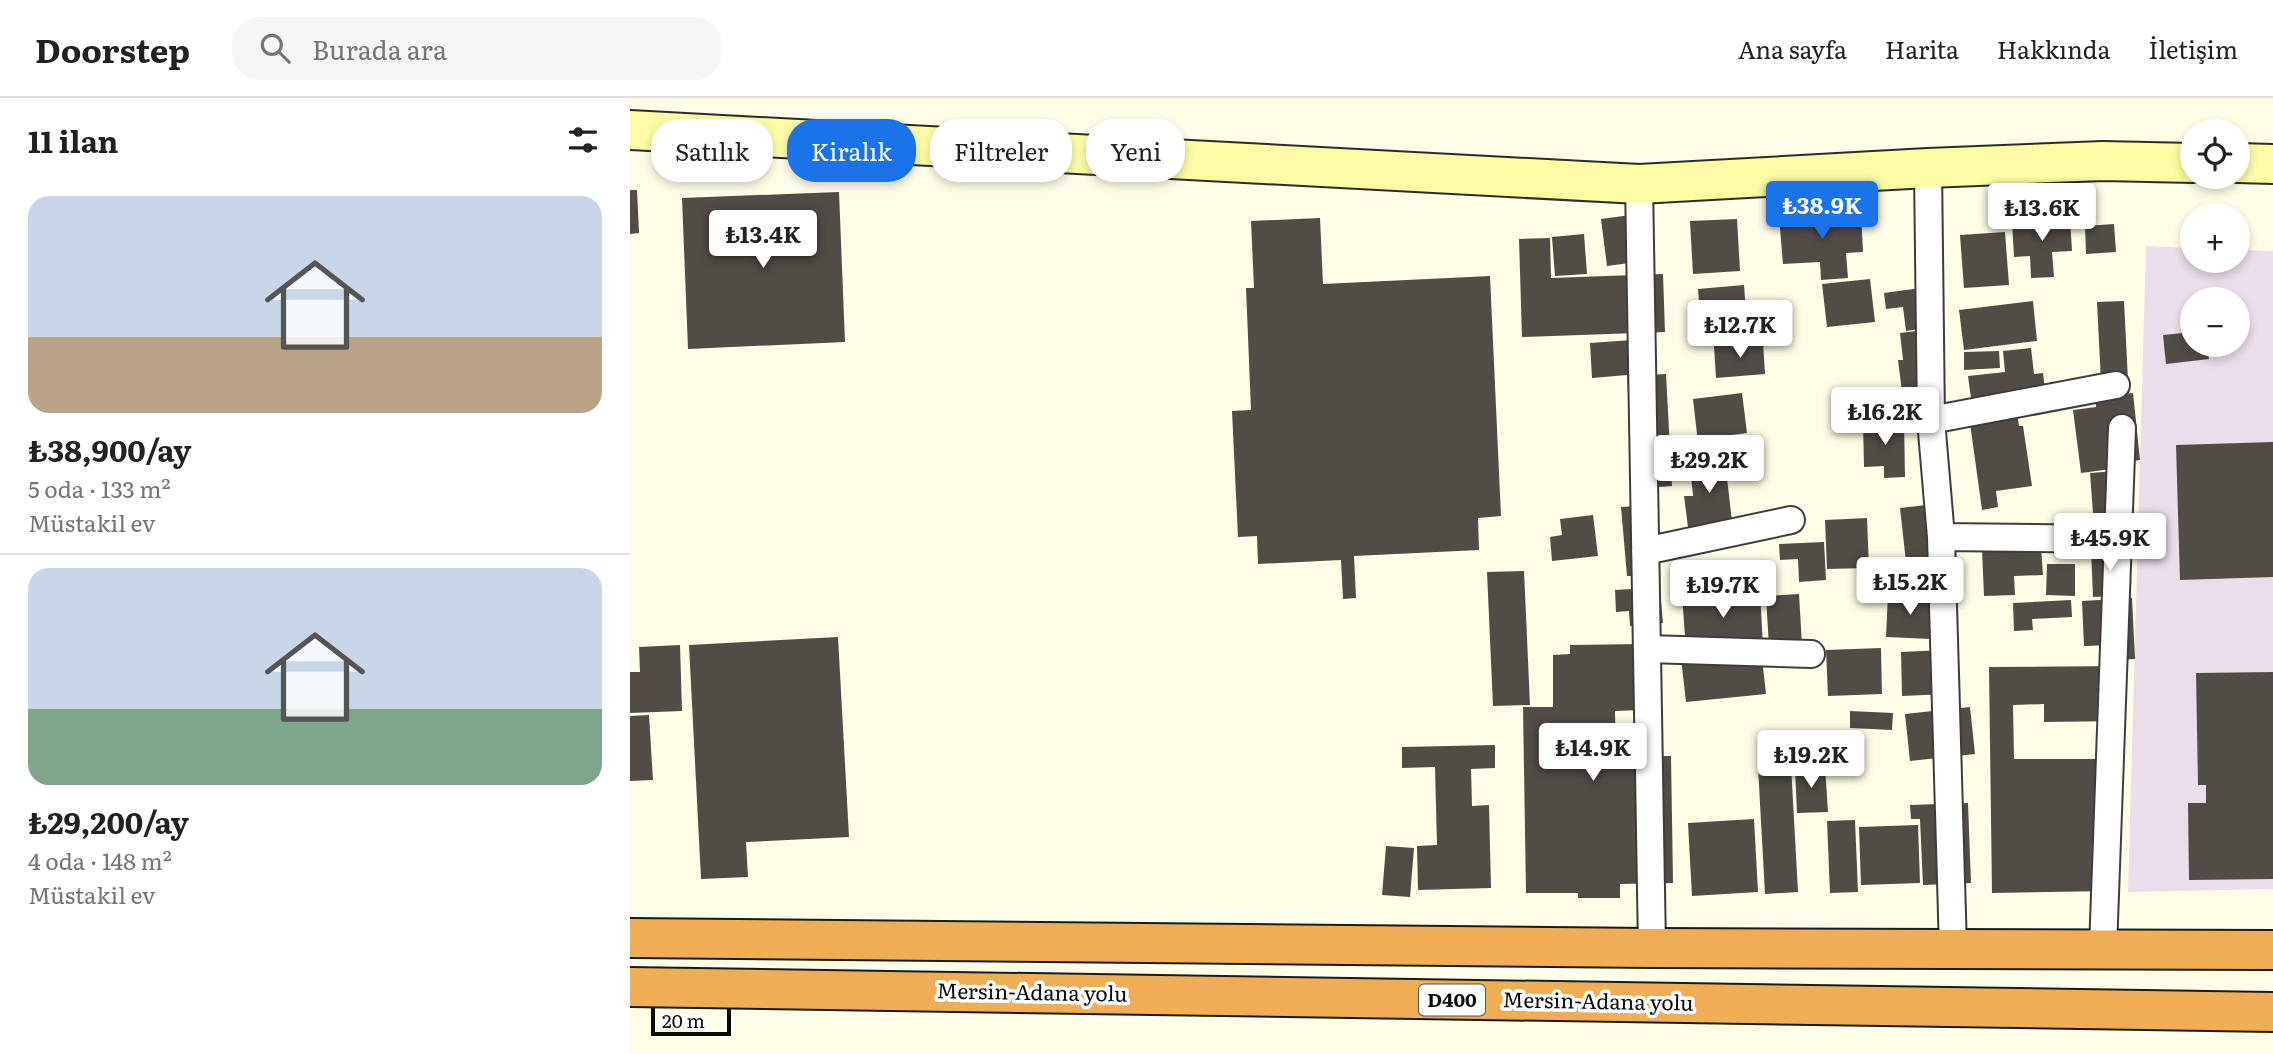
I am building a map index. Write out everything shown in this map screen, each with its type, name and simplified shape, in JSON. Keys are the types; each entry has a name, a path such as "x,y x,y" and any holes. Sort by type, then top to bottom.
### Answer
{"highway":[{"path":"630,938 1652,948 2273,950"},
{"name":"Mersin-Adana yolu","path":"630,987 2273,1012"}],"main road":[{"path":"630,130 1639,184 2103,161 2180,163"},
{"path":"2250,163 2273,164"}],"street":[{"path":"1928,168 1931,419 1941,537 1953,949"},
{"path":"1639,184 1652,948"},
{"path":"1931,419 2116,385"},
{"path":"2103,949 2122,428"},
{"path":"1645,551 1791,520"},
{"path":"1941,537 2118,539"},
{"path":"1647,649 1811,654"}],"shaded area":[{"path":"2146,246 2180,247 2180,273 2250,273 2250,250 2273,251 2273,889 2128,892"}],"building":[{"path":"630,190 637,190 639,233 630,234"},
{"path":"839,192 845,342 688,349 682,198"},
{"path":"1646,213 1652,260 1607,266 1601,219"},
{"path":"1861,213 1863,252 1846,253 1848,278 1821,280 1820,262 1783,264 1779,216"},
{"path":"1320,218 1323,284 1490,276 1501,516 1478,518 1479,550 1354,556 1356,598 1343,599 1341,560 1258,564 1257,536 1238,537 1232,411 1251,410 1246,288 1254,288 1251,221"},
{"path":"2070,218 2072,251 2052,252 2054,277 2031,278 2030,256 2014,257 2012,221"},
{"path":"1737,219 1740,271 1693,274 1690,221"},
{"path":"2114,224 2116,252 2086,254 2085,226"},
{"path":"2005,232 2009,285 1964,288 1960,235"},
{"path":"1584,234 1587,274 1555,276 1552,237"},
{"path":"1550,238 1551,278 1663,274 1665,332 1522,337 1519,239"},
{"path":"1870,279 1875,322 1827,327 1822,284"},
{"path":"1744,285 1748,339 1702,343 1698,289"},
{"path":"1928,287 1933,327 1906,331 1903,307 1886,309 1884,293"},
{"path":"2033,301 2037,341 1964,350 1959,310"},
{"path":"2124,301 2128,381 2101,382 2097,302"},
{"path":"1935,329 1942,394 1903,399 1898,360 1903,360 1900,333"},
{"path":"2180,333 2180,357 2209,359 2166,364 2163,335"},
{"path":"1646,339 1648,375 1666,374 1672,486 1633,489 1627,375 1592,378 1590,343"},
{"path":"1763,342 1765,374 1716,378 1714,346"},
{"path":"2031,348 2034,374 2043,373 2046,398 2015,401 2019,426 2023,426 2032,486 1996,491 1998,507 1982,510 1969,416 1972,406 1968,376 2005,372 2003,351"},
{"path":"1999,351 2000,368 1964,370 1964,352"},
{"path":"1742,393 1747,433 1732,435 1732,440 1698,443 1693,399"},
{"path":"2133,393 2140,460 2111,464 2111,469 2081,473 2073,410 2096,407 2095,397"},
{"path":"1904,420 1905,477 1884,478 1884,466 1864,467 1863,421"},
{"path":"2273,442 2273,577 2180,580 2176,445"},
{"path":"1724,452 1733,530 1689,535 1684,496 1693,496 1689,456"},
{"path":"2129,470 2133,523 2094,526 2090,473"},
{"path":"1944,503 1950,557 1906,562 1900,508"},
{"path":"1652,505 1663,623 1630,626 1629,611 1616,612 1615,590 1632,589 1631,576 1627,576 1621,507"},
{"path":"1593,515 1598,556 1552,561 1550,537 1562,535 1560,519"},
{"path":"1867,518 1869,568 1827,569 1825,520"},
{"path":"1824,542 1826,580 1799,582 1798,559 1780,560 1779,544"},
{"path":"2041,547 2043,575 2014,576 2015,595 1984,596 1982,550"},
{"path":"2127,548 2129,595 2093,597 2091,550"},
{"path":"2047,564 2075,564 2075,596 2046,595"},
{"path":"1524,571 1530,705 1493,706 1487,572"},
{"path":"1760,590 1763,647 1686,651 1682,594"},
{"path":"1799,594 1802,645 1769,647 1766,596"},
{"path":"1888,594 1935,597 1932,639 1886,637"},
{"path":"2132,598 2135,659 2113,660 2113,645 2084,646 2082,601"},
{"path":"2071,600 2072,617 2032,619 2033,630 2014,631 2013,603"},
{"path":"838,637 849,837 746,842 748,877 701,879 689,645"},
{"path":"1641,644 1642,710 1615,711 1616,756 1671,756 1673,883 1620,884 1620,898 1578,898 1578,893 1526,893 1523,707 1553,707 1553,655 1570,654 1570,645"},
{"path":"680,645 682,711 630,713 630,672 640,672 639,647"},
{"path":"1881,648 1882,694 1828,696 1826,650"},
{"path":"1761,649 1766,694 1686,702 1681,658"},
{"path":"1945,650 1947,694 1902,696 1901,652"},
{"path":"2121,666 2122,721 2044,722 2044,704 2013,705 2014,759 2109,759 2110,891 1992,893 1989,667"},
{"path":"2273,672 2273,879 2189,880 2188,803 2206,803 2206,785 2198,785 2196,673"},
{"path":"1970,707 1975,754 1910,761 1905,714"},
{"path":"1850,711 1893,713 1892,730 1850,728"},
{"path":"649,715 653,780 630,781 630,716"},
{"path":"1495,745 1495,768 1471,769 1472,806 1489,805 1491,888 1418,890 1417,846 1437,845 1435,767 1402,768 1402,747"},
{"path":"1791,765 1798,892 1765,894 1758,767"},
{"path":"1825,766 1828,812 1797,813 1795,768"},
{"path":"1968,803 1971,883 1923,885 1920,819 1911,819 1910,805"},
{"path":"1754,819 1758,892 1692,896 1688,823"},
{"path":"1855,820 1858,892 1830,893 1827,821"},
{"path":"1918,825 1920,883 1861,885 1859,827"},
{"path":"1386,846 1414,848 1410,897 1382,895"}]}
